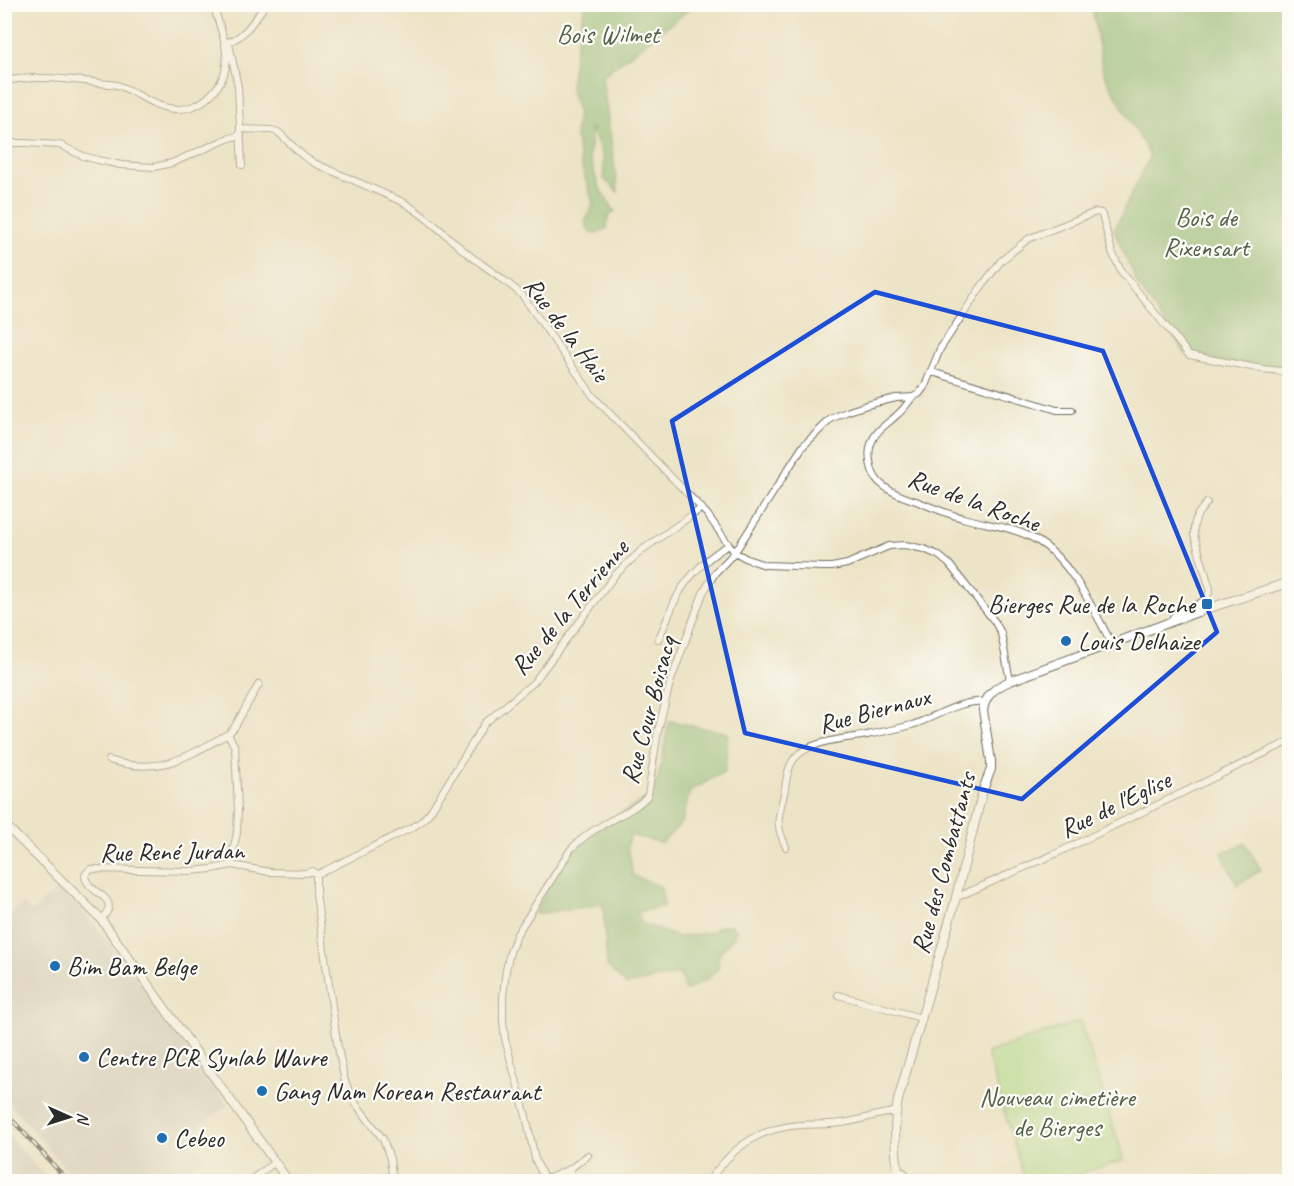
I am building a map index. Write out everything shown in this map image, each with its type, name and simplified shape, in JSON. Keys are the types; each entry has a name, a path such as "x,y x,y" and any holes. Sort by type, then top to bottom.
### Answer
{"main road":[{"path":"4,824 101,919 289,1182"}],"street":[{"path":"213,4 227,42 238,87 242,165"},
{"path":"227,42 240,36 266,4"},
{"path":"4,81 50,78 117,85 155,104 168,108 188,108 203,101 219,86 226,68 227,42"},
{"name":"Rue de la Haie","path":"240,132 271,130 278,132 303,156 314,163 403,202 515,288 593,396 702,508 735,552"},
{"path":"4,143 60,145 98,160 121,165 154,167 172,163 240,132"},
{"name":"Rue de la Roche","path":"1112,644 1073,577 1048,548 1019,532 962,518 906,498 894,493 879,482 870,463 869,453 876,433 899,414 925,386 945,341 981,287 1009,254 1035,235 1098,212 1102,215 1112,252 1121,271 1188,354 1290,372"},
{"path":"932,372 1057,410 1072,410"},
{"name":"Rue Cour Boisacq","path":"546,1181 535,1159 502,1020 506,970 517,934 571,849 598,827 643,801 648,795 658,731 675,667 708,584 735,552 802,446 818,430 846,412 877,402 913,397"},
{"path":"1174,621 1174,615 1202,602 1209,594 1210,589 1193,527 1198,512 1208,503"},
{"name":"Rue de la Terrienne","path":"316,876 422,821 430,812 481,728 495,713 534,682 615,575 642,550 702,508"},
{"path":"658,639 676,598 687,580 720,550 729,545"},
{"path":"735,552 765,565 832,567 847,564 883,548 896,545 932,551 949,564 995,622 1001,633 1010,681"},
{"path":"985,702 997,687 1010,681 1203,610 1290,582"},
{"path":"109,760 146,766 160,765 189,756 228,734 234,728 260,684"},
{"name":"Rue Biernaux","path":"786,847 780,834 778,821 792,764 798,756 817,744 911,725 973,701 985,702"},
{"name":"Rue des Combattants","path":"900,1182 896,1112 898,1100 974,830 983,789 991,769 983,710 985,702"},
{"path":"228,734 235,747 238,810 237,838 232,855 232,865"},
{"name":"Rue de l'Eglise","path":"955,898 1055,854 1290,741"},
{"name":"Rue René Jurdan","path":"101,919 109,910 109,905 104,897 85,880 85,875 90,869 190,872 232,865 270,872 306,873 313,871 316,876"},
{"path":"316,876 315,887 344,1078 356,1104 383,1139 390,1159 393,1182"},
{"path":"838,995 921,1018"},
{"path":"709,1182 734,1152 747,1141 779,1128 842,1123 896,1112"},
{"path":"546,1181 570,1169 588,1155"},
{"path":"248,1182 275,1162"},
{"path":"570,1169 571,1182"},
{"path":"898,1170 905,1173 908,1182"}],"highlighted area":[{"path":"875,292 1103,351 1217,632 1022,799 745,733 672,421"}],"shaded area":[{"path":"60,886 124,959 228,1105 187,1134 204,1158 172,1181 76,1181 5,1098 5,920 23,903 32,912"},
{"path":"5,1132 50,1181 5,1181"}],"green space":[{"name":"Bois Wilmet","path":"585,4 695,5 602,76 618,192 604,179 603,157 591,127 589,157 599,187 615,212 608,216 607,228 599,233 590,232 585,223 593,203 575,136 578,115 570,85"},
{"name":"Bois de Rixensart","path":"1092,5 1289,5 1289,370 1218,361 1185,353 1138,285 1114,230 1150,156 1103,72"},
{"path":"669,721 728,733 725,771 690,791 682,822 662,843 630,835 627,848 632,875 661,887 664,906 637,912 642,923 678,937 711,932 719,926 731,925 736,929 734,936 719,954 718,969 707,980 685,991 680,974 626,985 607,966 603,904 535,914 552,878 569,852 600,826 652,795 660,771"},
{"path":"1245,843 1261,870 1237,885 1222,853"},
{"name":"Nouveau cimetière de Bierges","path":"1080,1021 1124,1160 1055,1181 1025,1181 987,1053"}],"railway":[{"path":"4,1111 69,1182"}],"place":[{"name":"Bierges Rue de la Roche","path":"1207,604"},
{"name":"Louis Delhaize","path":"1066,641"},
{"name":"Bim Bam Belge","path":"55,966"},
{"name":"Centre PCR Synlab Wavre","path":"84,1057"},
{"name":"Gang Nam Korean Restaurant","path":"262,1091"},
{"name":"Cebeo","path":"162,1138"}]}
